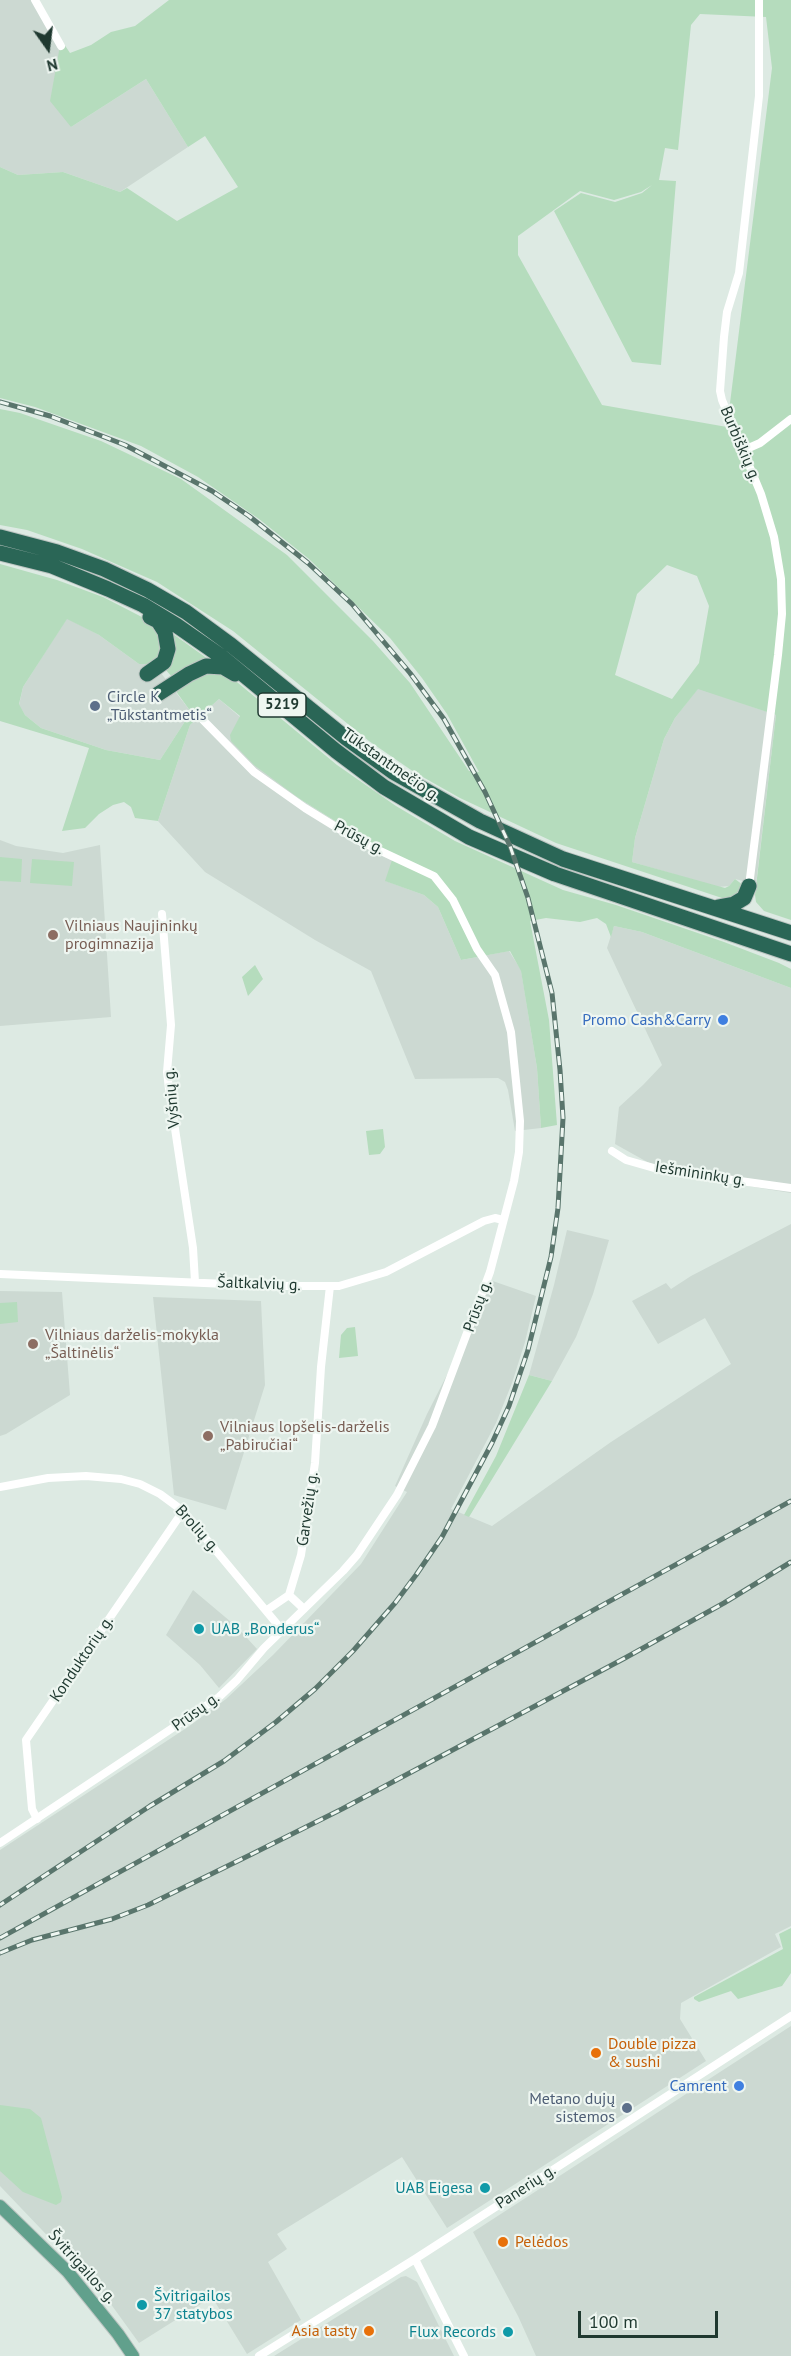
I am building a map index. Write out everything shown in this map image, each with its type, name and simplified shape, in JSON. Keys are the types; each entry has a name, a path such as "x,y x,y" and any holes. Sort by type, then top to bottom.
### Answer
{"highway":[{"name":"Tūkstantmečio g.","path":"0,537 104,569 148,590 186,612 231,645 346,738 393,772 480,821 563,859 791,933"},
{"name":"Tūkstantmečio g.","path":"0,553 52,567 143,605 222,657 336,751 384,787 469,837 555,874 791,956"},
{"path":"108,589 158,621 165,632 168,640 167,656 160,666 147,674"},
{"path":"158,694 195,671 212,666 223,667 246,684 267,693"},
{"path":"716,907 734,904 744,898 749,886"},
{"path":"749,886 756,913 765,924"}],"main road":[{"name":"Švitrigailos g.","path":"0,2206 68,2272 133,2356"}],"street":[{"path":"35,0 61,46"},
{"name":"Burbiškių g.","path":"749,886 782,614 781,579 774,537 761,494 720,391 727,312 739,273 759,96 759,0"},
{"path":"744,450 760,443 791,419"},
{"name":"Prūsų g.","path":"0,1843 219,1697 357,1555 397,1495 432,1426 490,1272 514,1181 519,1152 520,1121 514,1055 503,999 495,975 477,949 453,900 434,876 357,840 305,808 254,772 201,718"},
{"name":"Vyšnių g.","path":"162,914 171,1025 167,1072 195,1282"},
{"name":"Iešmininkų g.","path":"612,1151 626,1160 661,1170 791,1188"},
{"name":"Šaltkalvių g.","path":"0,1274 330,1286 353,1283 386,1272 484,1221 495,1218 503,1220"},
{"name":"Garvežių g.","path":"289,1595 301,1555 312,1489 321,1367 330,1286"},
{"name":"Brolių g.","path":"0,1487 48,1478 86,1476 121,1479 140,1484 160,1494 183,1511 282,1630"},
{"name":"Konduktorių g.","path":"37,1819 32,1809 26,1740 183,1511"},
{"path":"267,1611 289,1595 304,1610"},
{"name":"Panerių g.","path":"259,2356 415,2259 791,2016"},
{"path":"415,2259 464,2356"}],"shaded area":[{"path":"0,0 39,0 64,44 71,127 146,79 188,147 120,192 63,172 18,175 0,167"},
{"path":"67,618 99,635 139,664 154,664 191,712 160,760 106,750 41,728 25,715 19,705 23,687"},
{"path":"698,688 776,715 756,884 735,879 729,886 718,887 632,862 635,838 664,739 675,718"},
{"path":"219,699 240,717 231,735 300,799 364,839 395,854 386,881 424,895 438,907 461,960 509,951 521,970 537,1068 541,1128 515,1131 508,1090 505,1082 498,1078 415,1079 371,971 315,940 205,872 158,821 190,725"},
{"name":"Vilniaus Naujininkų progimnazija","path":"0,840 16,846 63,853 100,845 111,1017 0,1026"},
{"path":"614,926 642,932 791,988 791,1193 667,1173 615,1144 619,1107 662,1065 607,948"},
{"path":"791,1224 791,1926 775,1934 781,1947 681,2003 680,2019 706,2061 447,2228 402,2157 277,2234 287,2249 268,2262 301,2320 247,2354 212,2297 139,2343 105,2296 0,2186 0,1850 188,1727 226,1699 273,1655 361,1564 407,1492 395,1486 453,1363 484,1278 536,1296 512,1383 496,1423 451,1509 492,1526 611,1442 731,1364 705,1318 658,1344 632,1301 666,1283 671,1289 691,1276"},
{"path":"567,1230 609,1240 593,1294 576,1337 552,1381 529,1375"},
{"name":"Vilniaus darželis-mokykla „Šaltinėlis“","path":"0,1291 62,1292 70,1395 0,1436"},
{"name":"Vilniaus lopšelis-darželis „Pabiručiai“","path":"153,1297 261,1301 265,1385 226,1510 174,1495"},
{"path":"193,1590 237,1627 257,1649 219,1688 200,1665 166,1635"},
{"path":"791,2026 791,2356 536,2356 518,2316 473,2232"},
{"path":"406,2276 417,2282 454,2356 274,2356 401,2277"}],"green space":[{"path":"169,0 791,0 791,920 764,911 756,902 755,895 776,715 698,689 675,718 664,739 635,838 632,862 725,888 735,879 743,885 744,891 728,900 556,843 460,798 414,772 369,741 233,631 157,582 82,549 27,530 0,525 0,409 20,413 101,441 181,479 287,555 373,641 410,683 469,771 479,772 447,714 390,638 309,559 259,519 198,477 141,446 35,407 0,398 0,167 18,175 63,172 120,192 127,188 177,221 238,187 205,136 188,147 146,79 71,127 50,101 59,51 64,44 70,53 91,45 111,32 135,26","holes":["700,14 766,17 772,68 727,427 602,405 518,255 518,236 580,191 614,200 641,192 652,185 642,193 615,202 581,193 554,211 632,362 661,365 676,181 659,180 665,148 678,150 691,25","667,565 697,576 709,606 699,663 672,699 615,675 637,594"]},
{"path":"0,564 57,580 103,597 157,625 165,648 154,664 139,664 99,635 67,619 23,687 19,704 25,715 41,728 106,750 160,760 191,712 175,690 204,672 226,673 337,765 396,806 455,841 563,890 616,905 779,963 791,969 791,988 642,932 614,926 611,937 606,924 597,918 580,922 546,918 530,921 549,1020 557,1125 541,1128 537,1068 521,971 510,951 461,960 438,907 424,895 385,881 394,854 364,839 300,799 254,765 231,741 230,735 240,716 219,699 190,725 158,821 135,818 131,807 124,802 113,805 99,814 85,828 62,831 89,748 0,721"},
{"path":"173,634 208,659 172,677 165,669 175,648"},
{"path":"0,857 22,859 21,882 0,881"},
{"path":"32,859 74,862 72,886 30,883"},
{"path":"255,965 263,979 248,996 242,977"},
{"path":"383,1129 385,1147 380,1154 369,1155 366,1131"},
{"path":"17,1302 18,1322 0,1324 0,1303"},
{"path":"355,1327 358,1356 339,1358 341,1335 347,1328"},
{"path":"529,1375 552,1381 469,1517 464,1515 496,1456"},
{"path":"791,1928 791,1973 782,1986 738,1999 731,1991 699,2002 694,1999 783,1949 779,1934"},
{"path":"0,2105 30,2109 41,2118 62,2197 61,2202 56,2205 23,2192 0,2171"}],"railway":[{"path":"0,402 50,416 125,445 212,491 249,516 308,563 352,604 410,673 444,719 485,792 510,846 528,898 552,993 563,1118 558,1208 551,1257 528,1350 509,1406 492,1443 442,1537 416,1575 353,1651 315,1689 276,1722 224,1761 150,1806 0,1905"},
{"path":"0,1938 791,1501"},
{"path":"0,1953 32,1940 112,1919 148,1905 252,1854 342,1809 625,1658 724,1603 791,1562"}],"place":[{"name":"Circle K „Tūkstantmetis“","path":"95,706"},
{"name":"Vilniaus Naujininkų progimnazija","path":"53,935"},
{"name":"Promo Cash&Carry","path":"723,1020"},
{"name":"Vilniaus darželis-mokykla „Šaltinėlis“","path":"33,1344"},
{"name":"Vilniaus lopšelis-darželis „Pabiručiai“","path":"208,1436"},
{"name":"UAB „Bonderus“","path":"199,1629"},
{"name":"Double pizza & sushi","path":"596,2053"},
{"name":"Camrent","path":"739,2086"},
{"name":"Metano dujų sistemos","path":"627,2108"},
{"name":"UAB Eigesa","path":"485,2188"},
{"name":"Pelėdos","path":"503,2242"},
{"name":"Švitrigailos 37 statybos","path":"142,2305"},
{"name":"Asia tasty","path":"369,2331"},
{"name":"Flux Records","path":"508,2332"}]}
